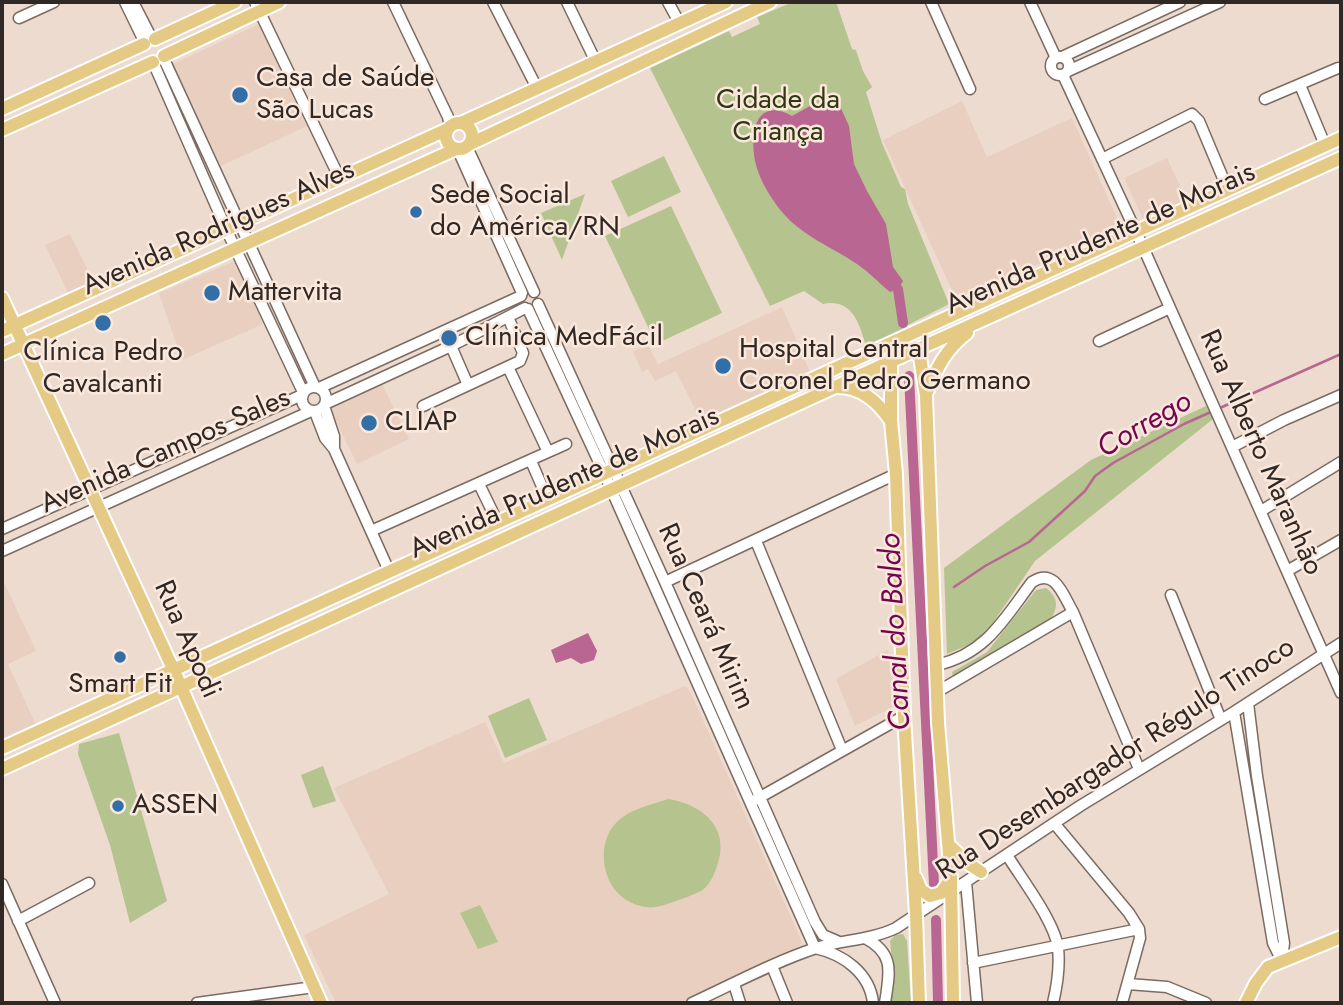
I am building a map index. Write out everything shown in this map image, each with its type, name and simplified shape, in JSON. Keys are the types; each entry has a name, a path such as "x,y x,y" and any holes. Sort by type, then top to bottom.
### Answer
{"main road":[{"path":"2,109 235,2"},
{"path":"2,131 158,59 257,6 279,2"},
{"name":"Avenida Rodrigues Alves","path":"8,328 233,228 452,124 726,2"},
{"name":"Avenida Rodrigues Alves","path":"2,354 463,147 770,2"},
{"path":"696,15 704,22 705,32"},
{"path":"149,41 144,55 158,59"},
{"path":"149,41 164,45 158,59"},
{"path":"540,87 552,104"},
{"path":"452,124 471,131 463,147 446,141 452,124"},
{"name":"Avenida Prudente de Morais","path":"2,748 547,498 714,426 1341,138"},
{"name":"Avenida Prudente de Morais","path":"2,769 891,362 909,349 989,317 1341,158"},
{"path":"339,177 343,190 350,197"},
{"path":"325,184 334,192 334,204"},
{"path":"145,267 153,286"},
{"path":"88,292 97,311"},
{"name":"Rua Apodi","path":"2,298 8,328 23,345 99,507 321,1003"},
{"path":"909,349 949,317"},
{"path":"926,396 944,355 989,317"},
{"path":"877,350 892,346 909,349 921,362 926,396 940,758 951,878 953,1003"},
{"path":"891,362 891,421 896,474 904,716 914,867 919,1003"},
{"path":"836,387 853,388 867,396 891,421"},
{"path":"679,460 710,437 714,426"},
{"path":"450,543 458,559"},
{"path":"331,598 338,615"},
{"path":"949,845 981,872"},
{"path":"914,867 921,890 930,896 941,893 951,878"},
{"path":"1246,1003 1261,975 1268,968 1341,937"}],"street":[{"path":"19,18 54,2"},
{"path":"125,2 149,41"},
{"path":"133,2 149,41"},
{"path":"393,2 452,124"},
{"path":"493,2 540,87"},
{"path":"566,2 595,60"},
{"path":"668,2 679,22"},
{"path":"931,2 970,89"},
{"name":"Rua Alberto Maranhão","path":"1030,2 1059,58 1068,63 1065,73 1102,159 1341,693"},
{"path":"1059,58 1180,2"},
{"path":"1065,73 1216,3"},
{"path":"257,6 339,177"},
{"path":"1139,19 1147,35"},
{"name":"Rua Alberto Maranhão","path":"1059,58 1051,63 1051,70 1056,75 1065,73"},
{"path":"158,59 233,228 317,387 324,393 319,408 334,436 334,449 390,571"},
{"path":"1265,99 1338,68"},
{"path":"1300,85 1325,145"},
{"path":"1102,159 1192,114 1199,121 1228,190"},
{"path":"463,147 538,297 538,303 533,308 526,309 520,302 521,295 463,147"},
{"path":"242,246 303,394 304,407 319,408"},
{"path":"521,295 528,291 534,292"},
{"name":"Avenida Campos Sales","path":"2,529 521,295"},
{"name":"Rua Ceará Mirim","path":"538,303 609,471 755,800 818,928 837,942"},
{"name":"Rua Alberto Maranhão","path":"1099,341 1170,308"},
{"name":"Avenida Campos Sales","path":"2,551 319,408 526,309"},
{"name":"Rua Ceará Mirim","path":"526,309 609,471"},
{"path":"423,406 520,361 524,356 508,317"},
{"path":"452,346 467,385"},
{"path":"508,368 548,452"},
{"path":"1232,447 1284,419 1341,395"},
{"path":"204,439 212,456"},
{"path":"371,531 566,444"},
{"path":"531,461 547,498"},
{"path":"1261,511 1341,462"},
{"path":"665,582 896,474"},
{"path":"480,484 497,522"},
{"name":"Rua Ceará Mirim","path":"616,487 665,582 815,948"},
{"path":"1287,571 1341,540"},
{"path":"756,541 842,750"},
{"path":"937,665 963,656 982,645 1031,582 1040,576 1048,577 1055,582 1073,612 1139,769"},
{"path":"1171,595 1221,720"},
{"path":"937,692 1073,612"},
{"name":"Rua Desembargador Régulo Tinoco","path":"692,1003 815,948 887,932 1054,823 1341,643"},
{"path":"1248,703 1284,943 1282,961"},
{"path":"1234,712 1273,943 1282,961"},
{"path":"755,800 904,716"},
{"path":"1244,779 1257,776"},
{"path":"1054,823 1129,913 1139,929 1139,945 1122,1003"},
{"path":"1007,855 1036,901 1058,946 1053,1003"},
{"path":"1262,881 1274,878"},
{"path":"966,882 976,1003"},
{"path":"18,921 89,883"},
{"path":"2,884 55,1003"},
{"path":"973,962 1139,929"},
{"path":"864,937 886,955 888,975 884,1003"},
{"path":"815,948 842,957 866,982 873,1003"},
{"path":"772,966 787,1003"},
{"path":"866,982 888,975"},
{"path":"734,984 740,1003"},
{"path":"1128,984 1167,988 1206,1003"},
{"path":"197,1003 314,987"}],"shaded area":[{"name":"Casa de Saúde São Lucas","path":"259,24 307,126 221,166 173,64"},
{"path":"835,95 849,126 854,164 886,224 893,267 903,281 898,289 890,292 861,267 808,235 790,220 770,196 756,165 754,132 762,115 769,111 779,111 792,116 812,105 832,100 831,96"},
{"path":"962,101 987,157 1072,118 1122,229 956,299 883,140"},
{"path":"1167,158 1187,201 1144,221 1124,178"},
{"path":"70,234 93,281 68,293 45,245"},
{"path":"235,261 263,324 182,360 159,293"},
{"name":"Hospital Central Coronel Pedro Germano","path":"782,307 810,372 701,421 676,371 655,381 648,369 642,372 633,351 648,345 658,364"},
{"name":"CLIAP","path":"381,382 409,439 357,464 329,407"},
{"path":"2,578 36,651 8,664 36,725 2,740"},
{"path":"588,633 597,651 594,660 581,664 571,658 556,663 551,650"},
{"path":"887,650 889,654 892,653 895,706 855,726 836,679"},
{"path":"685,686 690,691 802,942 798,949 679,1003 336,1003 304,935 389,894 334,788 485,722 504,763"}],"green space":[{"name":"Cidade da Criança","path":"793,2 836,2 852,49 856,50 872,87 866,92 882,143 901,187 905,189 908,204 949,304 906,326 908,331 866,347 853,315 841,305 823,304 804,291 770,306 650,68 729,31 732,37 760,24 757,17"},
{"path":"664,156 681,192 628,217 611,181"},
{"path":"585,194 562,260 541,213"},
{"path":"671,206 722,313 656,344 605,236"},
{"path":"1206,406 1213,419 1035,561 982,639 947,654 944,568 1091,460"},
{"path":"1046,588 1054,596 1056,604 1048,623 953,676 952,672 987,652 1036,590"},
{"path":"529,698 547,740 505,758 488,716"},
{"name":"ASSEN","path":"119,733 167,901 130,923 110,845 78,754 79,744"},
{"path":"323,766 336,801 313,808 301,775"},
{"path":"668,799 693,807 712,822 718,831 720,855 712,878 701,891 664,905 642,906 620,895 612,885 604,861 604,848 614,825 623,817"},
{"path":"480,905 498,942 478,949 460,913"},
{"path":"903,934 907,941 911,1003 890,1003 894,981 890,941 895,935"}],"waterway":[{"name":"Canal do Baldo","path":"898,289 903,323"},
{"name":"Corrego","path":"954,587 1029,542 1085,491 1095,476 1113,463 1184,424 1341,354"},
{"name":"Canal do Baldo","path":"909,376 934,885"},
{"name":"Canal do Baldo","path":"936,920 938,1003"}],"place":[{"name":"Casa de Saúde São Lucas","path":"240,95"},
{"name":"Sede Social do América/RN","path":"416,212"},
{"name":"Mattervita","path":"212,293"},
{"name":"Clínica Pedro Cavalcanti","path":"103,323"},
{"name":"Clínica MedFácil","path":"449,338"},
{"name":"Hospital Central Coronel Pedro Germano","path":"723,366"},
{"name":"CLIAP","path":"369,423"},
{"name":"Smart Fit","path":"120,657"},
{"name":"ASSEN","path":"118,806"}]}
